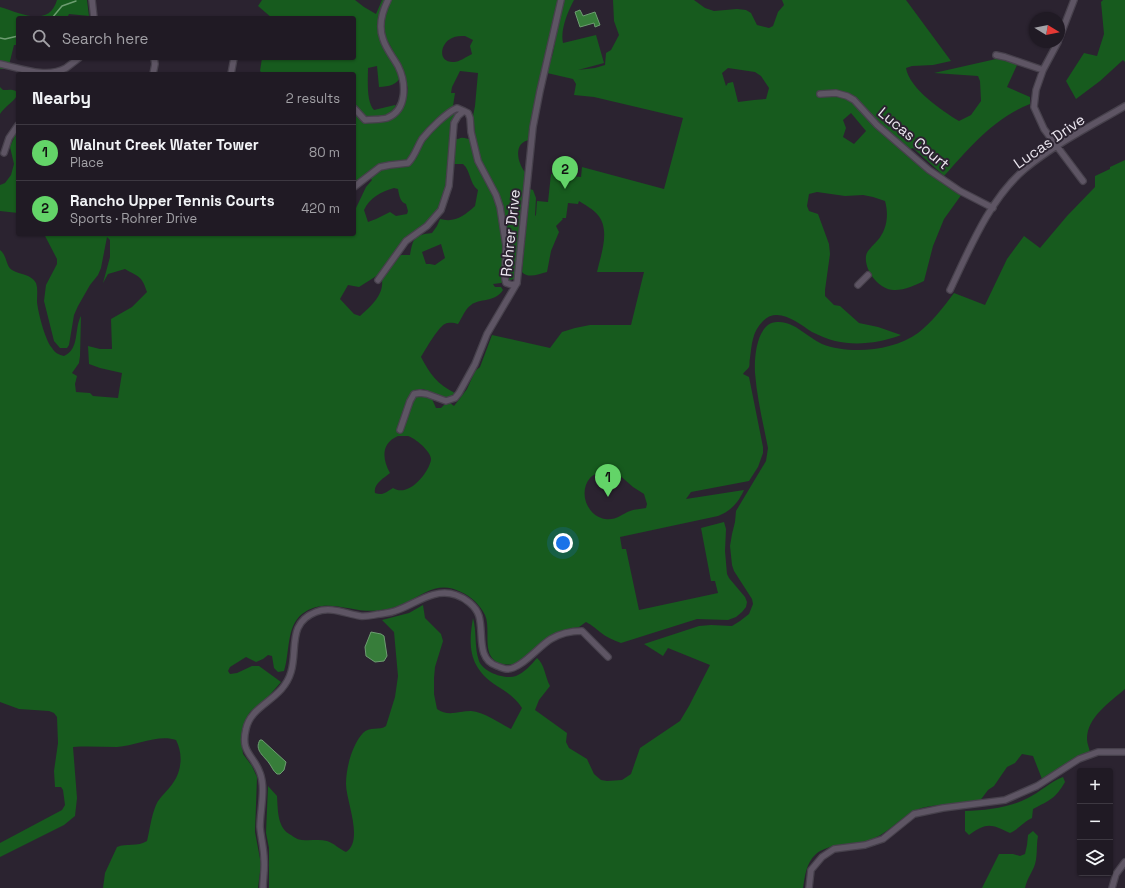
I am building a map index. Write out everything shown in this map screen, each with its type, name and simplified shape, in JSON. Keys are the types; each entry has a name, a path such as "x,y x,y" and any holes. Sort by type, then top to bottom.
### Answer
{"street":[{"path":"92,0 94,16"},
{"path":"356,110 366,120 381,119 387,118 396,112 402,103 404,95 403,80 398,66 383,40 381,31 380,22 388,0"},
{"name":"Rohrer Drive","path":"400,430 414,394 427,394 446,401 455,398 459,393 487,334 517,283 534,127 560,0"},
{"path":"1065,23 1074,0"},
{"path":"1055,48 1043,70 1036,90 1034,107 1039,121 1044,129 1083,181"},
{"path":"996,55 1043,70"},
{"path":"57,72 76,60"},
{"path":"153,72 154,60"},
{"path":"230,72 234,60"},
{"path":"0,64 34,72"},
{"name":"Lucas Court","path":"820,94 836,93 854,100 877,125 929,170 960,191 993,208"},
{"name":"Lucas Drive","path":"950,290 977,234 1009,185 1024,169 1057,146 1125,106"},
{"path":"356,186 380,167 408,163 415,155 422,139 450,111 457,108 464,111 470,118 471,132 478,161 496,195 500,207 506,246 506,283 517,283"},
{"path":"378,280 406,241 427,226 441,210 449,186 454,123 458,116 464,111"},
{"path":"4,153 9,138 16,128"},
{"path":"858,285 868,275"},
{"path":"263,888 265,860 260,827 261,778 260,773 246,750 246,728 253,714 284,688 291,672 295,636 300,623 308,616 317,611 328,609 362,616 394,612 424,598 442,593 455,595 466,600 473,607 478,615 483,654 491,664 507,670 516,667 551,639 570,631 582,631 608,656"},
{"path":"809,888 811,870 822,857 834,849 865,845 883,839 914,814 943,808 1005,800 1037,786 1079,759 1098,752 1125,752"},
{"path":"1112,888 1116,874 1125,862"}],"shaded area":[{"path":"57,0 87,0 89,16 69,14 68,16 41,16 48,14 53,9"},
{"path":"262,0 355,0 376,14 382,0 558,0 536,93 530,140 521,144 518,153 520,163 525,172 518,253 514,279 493,284 495,287 501,287 503,290 500,294 491,299 471,305 465,311 458,324 448,323 442,326 421,357 435,378 443,386 455,393 446,398 423,389 415,390 432,399 436,408 441,408 445,404 450,403 454,406 467,389 475,371 480,367 492,335 550,348 562,332 575,328 590,325 631,325 644,272 597,272 604,242 603,227 601,220 595,212 579,201 578,204 568,203 566,218 562,218 563,219 556,226 559,232 551,251 547,272 530,276 522,272 530,189 533,190 536,198 535,216 537,201 548,202 551,174 581,177 582,167 664,189 683,118 594,97 574,95 576,84 573,79 547,73 553,53 563,0 574,0 567,15 562,38 563,43 596,35 604,63 578,70 605,65 606,53 611,50 619,35 614,21 613,0 694,0 705,8 714,11 737,9 746,10 751,13 757,25 769,28 773,26 778,12 784,5 782,0 906,0 951,61 906,68 908,76 927,98 959,121 971,115 981,101 980,81 978,76 934,73 996,59 1008,60 1017,65 1007,87 1030,97 1030,104 1005,117 983,135 944,176 913,148 905,151 962,194 944,219 933,246 924,281 914,286 899,290 889,289 879,284 870,274 866,262 866,256 880,237 885,227 887,212 885,201 863,195 845,196 817,192 809,194 807,206 809,211 818,214 829,244 830,254 825,296 834,305 840,306 859,323 878,327 901,335 868,343 843,343 812,332 794,321 781,316 775,315 763,321 759,325 755,334 752,343 749,366 743,374 749,377 763,447 763,453 758,467 749,481 691,492 686,499 744,490 739,499 734,506 718,516 620,537 622,549 626,549 639,610 718,593 715,581 711,581 701,528 724,522 726,529 725,551 727,574 745,597 747,602 746,607 742,612 736,617 728,620 697,619 621,643 612,640 586,622 579,627 568,629 550,637 518,662 509,665 496,661 491,656 488,643 487,621 481,608 468,596 453,589 439,588 427,592 401,605 384,610 371,611 330,606 321,606 311,609 302,614 293,626 284,671 278,672 274,668 272,656 268,655 256,662 246,657 230,667 228,671 230,674 237,673 252,666 259,666 281,682 268,697 250,712 246,719 241,736 243,754 252,766 257,777 255,832 261,864 258,888 103,888 105,873 117,847 140,844 147,841 156,805 173,783 180,768 180,751 176,740 162,738 117,747 73,747 77,798 75,816 64,825 0,857 0,843 62,810 65,805 63,790 61,787 55,787 54,771 58,743 57,717 54,713 49,711 19,709 0,702 0,250 12,270 29,276 36,283 37,302 42,326 49,344 57,354 64,356 69,353 75,343 81,316 79,363 72,373 77,376 75,384 76,392 90,393 93,396 118,398 122,373 89,364 88,346 100,349 112,349 111,319 132,307 147,292 142,280 125,269 108,274 103,283 110,257 110,240 107,237 101,268 74,315 69,345 67,348 60,348 54,341 44,301 46,285 57,264 57,259 45,236 356,236 356,208 366,187 372,180 367,174 356,182 356,72 260,71 262,60 356,60 356,16 270,16 258,6","holes":["380,31 385,36 393,50 408,88 407,95 387,119 387,116 396,106 374,110 371,106 368,84 368,68 377,66 379,87 392,85 401,75","457,36 465,36 473,40 470,46 472,54 456,62 445,59 442,52 445,44 452,38","728,68 755,72 761,76 769,88 766,99 738,102 733,82 728,83 726,86 722,73","460,71 478,73 473,116 475,132 474,137 471,139 450,138 454,121 459,111 454,112 442,121 426,138 416,159 411,159 440,118 453,106 455,93 451,93 452,87","851,113 866,131 854,144 843,137 846,128 843,120","451,164 463,164 466,167 473,184 478,190 475,206 459,218 450,220 440,219 432,233 415,238 410,255 401,255 382,280 381,291 376,300 360,316 354,314 340,299 348,285 359,287 378,275 433,217 443,198","394,188 398,189 401,200 406,204 408,211 407,214 396,216 390,212 368,222 364,210 366,205 376,196","441,244 445,258 435,265 426,264 422,252","398,436 408,436 415,439 429,453 431,460 422,478 411,487 405,490 393,488 384,493 378,494 375,493 376,487 390,473 385,462 385,452 388,443","604,471 612,471 617,473 633,487 644,494 647,504 646,508 632,510 612,519 605,519 593,513 586,503 586,484 590,478"]},
{"path":"1103,0 1125,0 1125,62 1123,60 1100,81 1076,99 1066,81 1084,53 1097,56 1104,34 1101,2"},
{"path":"0,7 33,16 16,16 16,45 14,45 8,69 0,69"},
{"path":"580,10 583,16 595,12 600,25 595,27 594,23 580,27 575,12"},
{"path":"0,87 3,90 14,90 16,91 16,96 0,114"},
{"path":"16,133 16,213 0,211 0,185 5,183 11,175 14,164 10,147"},
{"path":"1125,160 1125,689 1100,711 1091,724 1087,739 1090,752 1076,757 1042,779 1033,756 1022,754 1015,763 1007,767 994,786 988,790 979,802 967,801 965,803 921,808 881,835 867,841 834,846 821,850 810,861 805,874 803,888 269,888 269,848 266,833 268,786 277,796 279,818 286,832 301,840 327,841 346,852 351,847 354,839 354,830 346,784 350,757 359,738 365,731 386,726 395,697 398,676 394,632 382,620 409,613 423,605 425,618 441,634 443,641 435,667 434,678 434,694 437,709 445,713 476,712 511,729 522,708 517,701 488,679 476,664 471,648 471,629 473,618 477,655 481,665 485,669 501,676 516,676 522,673 537,658 542,664 550,686 539,700 535,710 567,733 566,742 569,748 587,759 594,774 601,780 622,780 631,774 640,748 680,721 710,665 668,648 663,656 644,644 699,626 732,626 749,614 753,604 752,599 734,571 730,546 736,511 766,461 768,448 755,373 756,349 761,333 772,323 779,322 796,327 822,344 845,349 871,349 896,344 918,333 937,314 954,293 985,305 1007,259 1024,236 1040,248 1067,216 1095,187 1095,176"},
{"path":"371,632 384,636 387,656 384,661 375,662 366,656 365,647"},
{"path":"260,740 262,740 286,762 284,770 280,774 276,773 260,753 258,744"},
{"path":"1063,777 1065,782 1055,796 1033,809 1032,818 1010,833 993,826 985,826 969,835 965,831 965,811 989,809 1013,804 1028,798"},
{"path":"1033,831 1038,836 1036,860 1025,888 982,888 999,854 1013,854 1020,856 1025,854 1028,835"}],"waterway":[{"path":"54,16 62,6 76,1"},
{"path":"0,38 5,39 16,36"}],"place":[{"name":"Rancho Upper Tennis Courts","path":"565,189"},
{"name":"Walnut Creek Water Tower","path":"608,497"}]}
